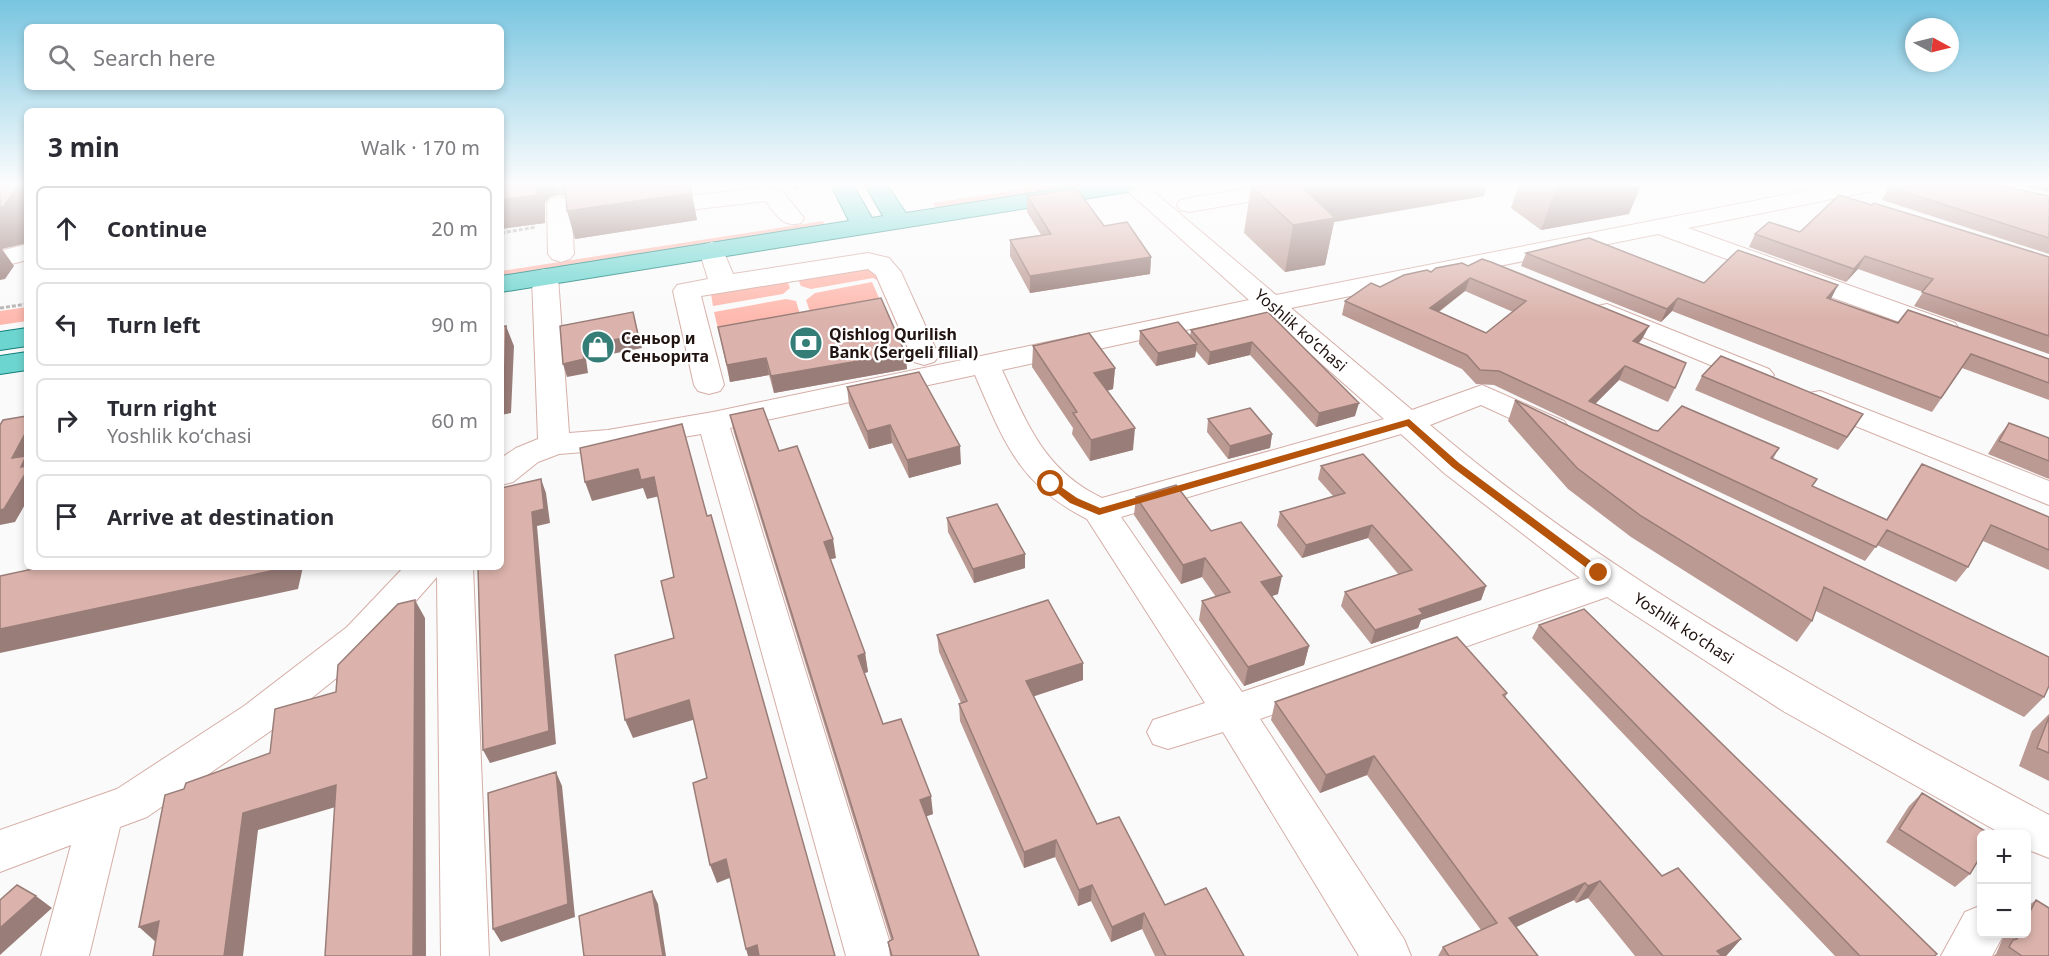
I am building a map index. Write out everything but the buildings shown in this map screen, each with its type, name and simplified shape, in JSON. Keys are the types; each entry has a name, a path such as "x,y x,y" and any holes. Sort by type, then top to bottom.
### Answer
{"main road":[{"path":"504,283 553,265 733,230"},
{"path":"504,263 553,265 712,250 803,230"},
{"path":"0,341 24,337"},
{"path":"0,365 24,361"}],"street":[{"path":"554,444 553,265 556,230"},
{"name":"Yoshlik koʻchasi","path":"1184,230 1456,465 1612,581 1797,699 2038,840"},
{"path":"504,472 527,455 554,444 608,440 711,404 985,364 1641,230"},
{"path":"1669,230 1971,338"},
{"path":"712,250 723,284"},
{"path":"0,259 24,253"},
{"path":"870,956 711,404 686,291 868,261 880,264 888,272 924,356"},
{"path":"1483,262 1527,280"},
{"path":"1583,303 2049,494"},
{"path":"985,364 1031,462 1051,484 1074,501 1099,511 1233,712 1387,956"},
{"path":"1099,511 1409,422 1482,394 1579,441"},
{"path":"0,851 132,803 258,718 361,636 422,570"},
{"path":"455,570 465,956"},
{"path":"1168,732 1233,712 1612,581"},
{"path":"65,956 101,814"},
{"path":"1965,956 1977,936"}],"path":[{"path":"0,308 24,304"}],"shaded area":[{"path":"768,230 802,230 504,277 504,271"},
{"path":"863,267 877,271 916,358 912,358 877,280 873,278 811,289 801,286 798,279"},
{"path":"787,280 790,288 783,294 713,306 711,294"},
{"path":"872,282 880,300 810,312 806,300 815,293"},
{"path":"786,299 796,301 800,314 718,329 714,312"},
{"path":"24,307 24,321 0,325 0,311"}],"place":[{"name":"Qishlog Qurilish Bank (Sergeli filial)","path":"806,343"},
{"name":"Сеньор и Сеньорита","path":"598,347"}],"route":[{"path":"1051,484 1074,501 1099,511 1409,422 1456,465 1599,573"}]}
